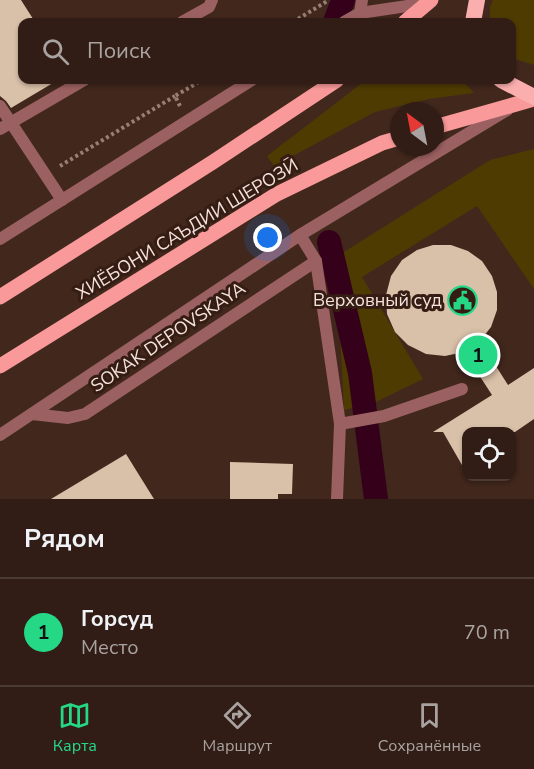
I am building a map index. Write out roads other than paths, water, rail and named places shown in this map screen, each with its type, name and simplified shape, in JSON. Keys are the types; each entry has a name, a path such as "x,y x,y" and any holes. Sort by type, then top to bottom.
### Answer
{"highway":[{"path":"474,18 477,0"},
{"path":"507,84 530,99"}],"main road":[{"path":"410,18 429,1"},
{"path":"0,297 331,84"},
{"path":"444,124 530,99"},
{"name":"ХИЁБОНИ САЪДИИ ШЕРОЗӢ","path":"0,366 277,194 390,141"}],"street":[{"path":"189,18 209,7 212,0"},
{"path":"348,18 361,6 429,1"},
{"path":"5,126 77,84"},
{"path":"0,239 245,84"},
{"path":"0,435 300,235 530,99"},
{"path":"0,106 5,126 62,200"},
{"path":"300,235 316,261 340,424 337,499"},
{"name":"SOKAK DEPOVSKAYA","path":"32,414 68,418 85,414 316,261"},
{"path":"340,424 384,416 462,389"}],"waterway":[{"path":"336,18 343,0"},
{"path":"329,242 360,373 376,499"}],"place":[{"name":"Верховный суд","path":"463,300"},
{"name":"Горсуд","path":"478,355"}]}
